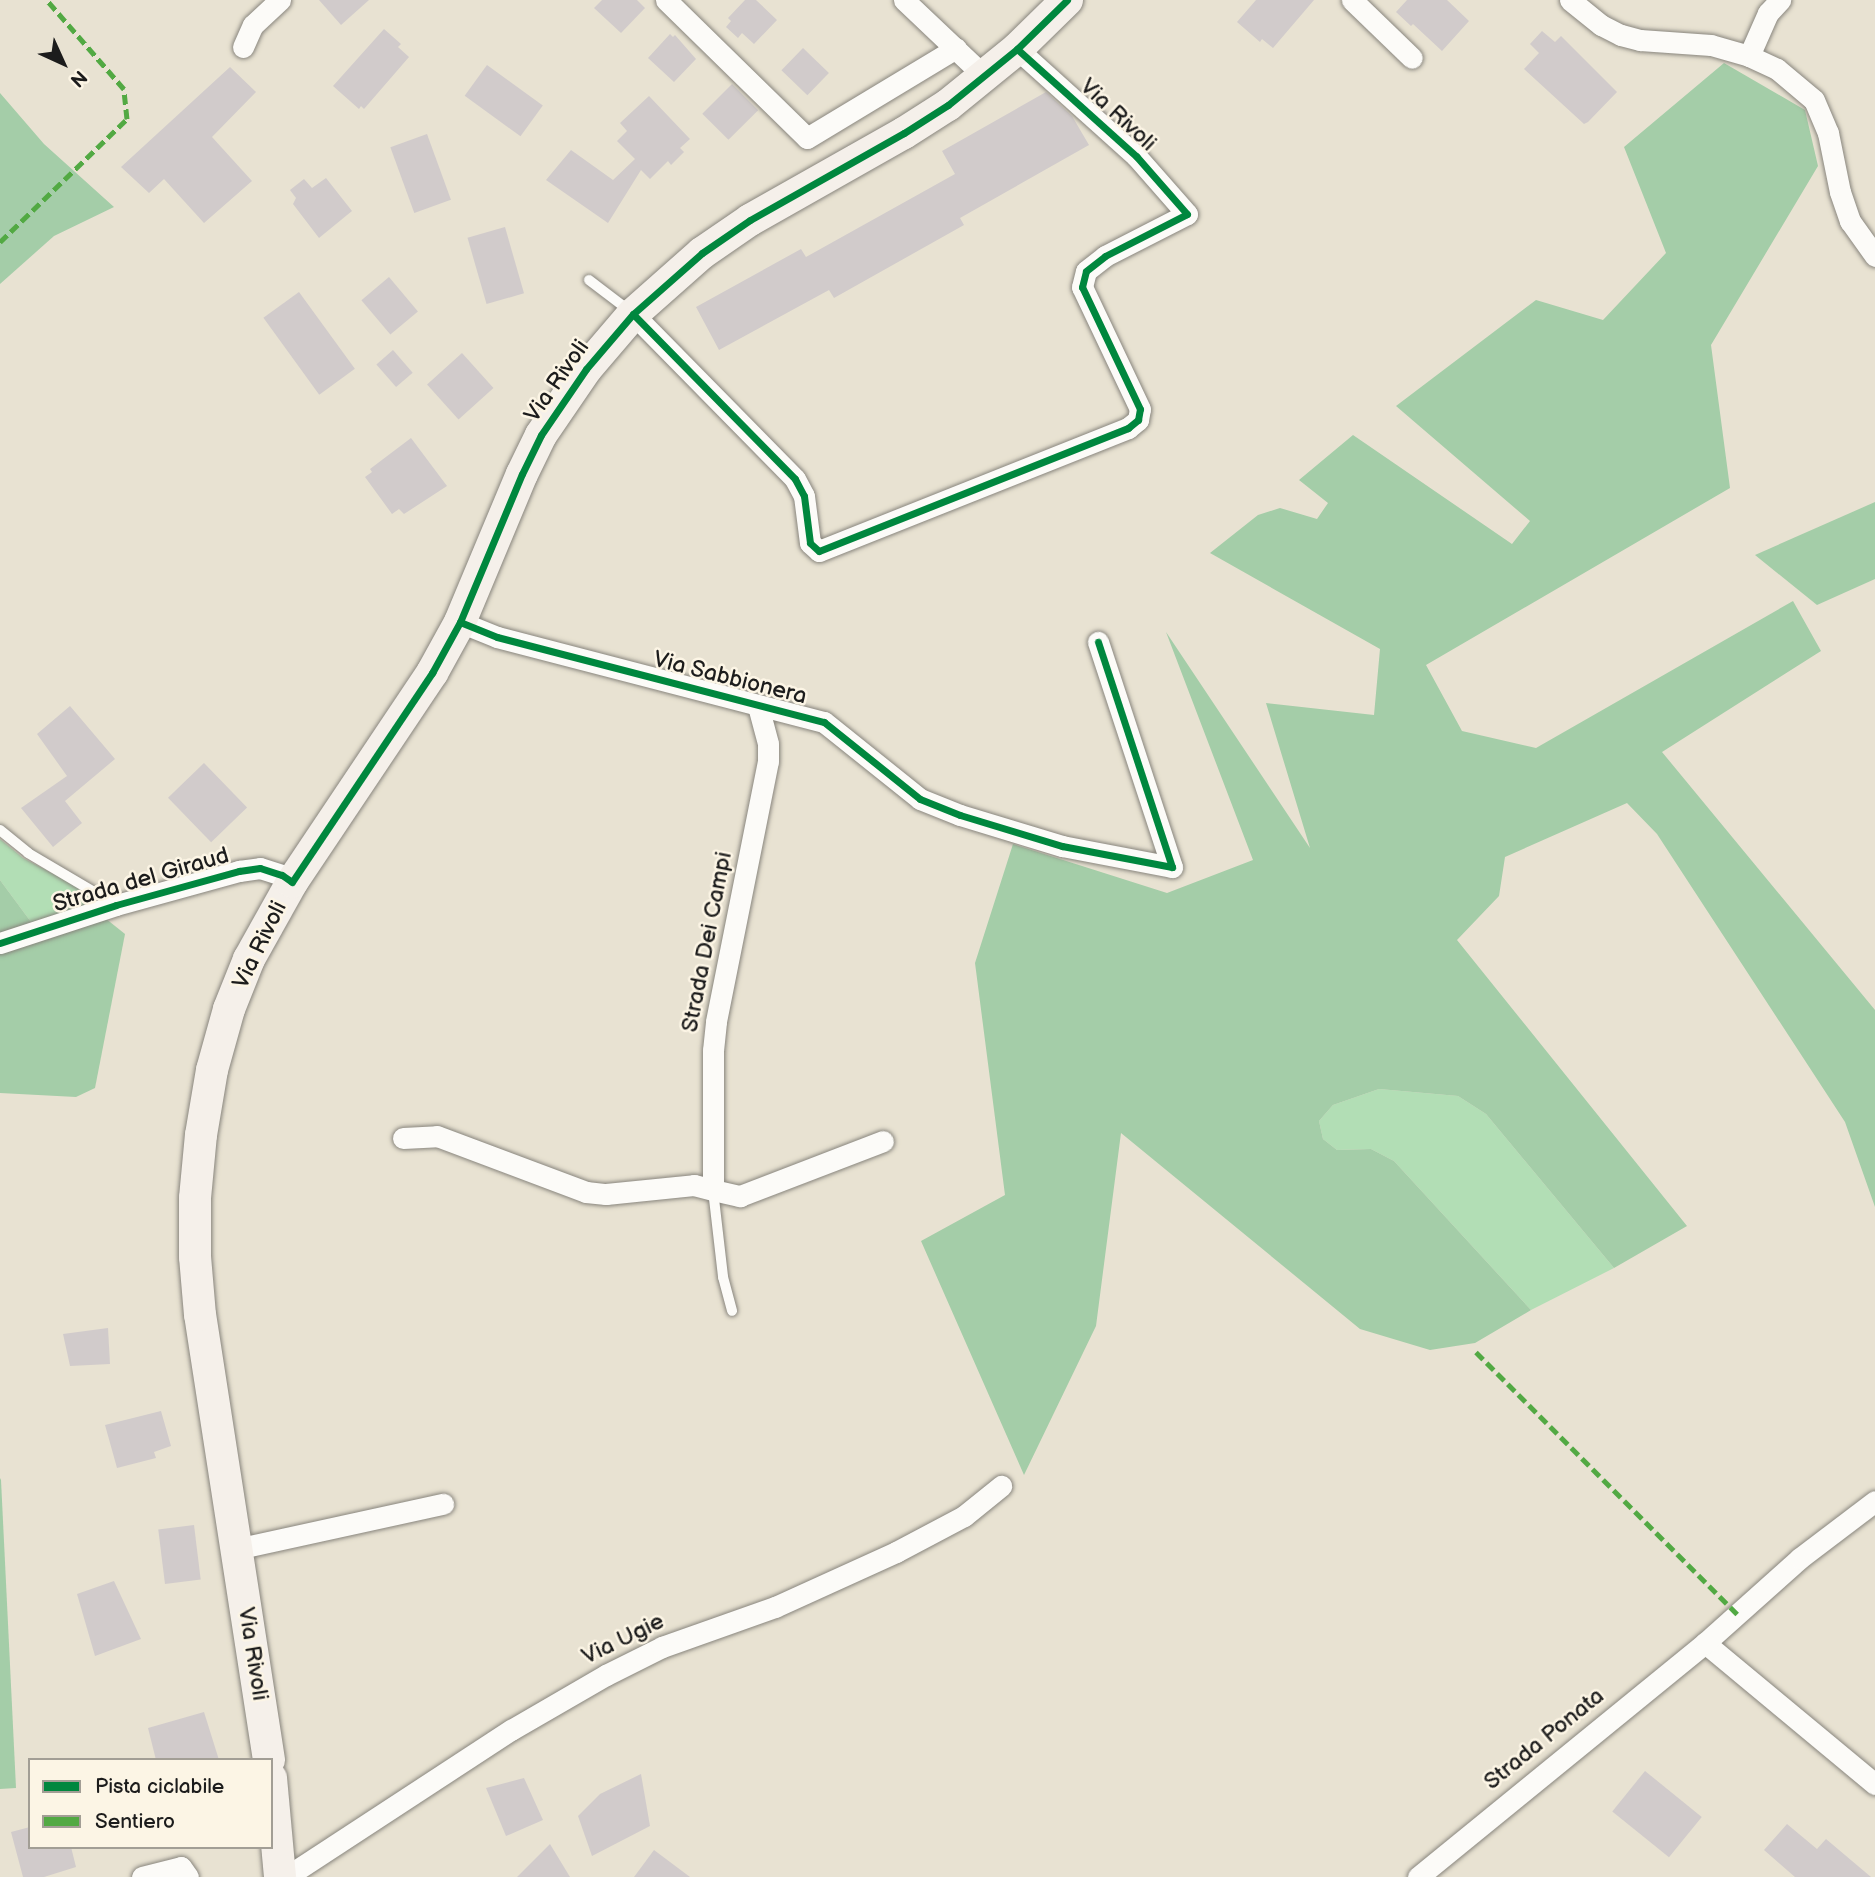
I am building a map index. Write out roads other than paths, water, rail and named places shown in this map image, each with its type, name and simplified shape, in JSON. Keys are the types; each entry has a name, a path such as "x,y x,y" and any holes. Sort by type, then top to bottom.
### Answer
{"street":[{"path":"243,47 253,25 280,0"},
{"path":"666,0 807,138 956,48"},
{"path":"904,0 984,76"},
{"name":"Via Rivoli","path":"269,1758 200,1315 195,1198 212,1070 229,1009 249,960 292,882 405,716 460,622 541,435 586,369 633,314 702,253 750,220 904,133 984,76 1017,49 1068,0"},
{"path":"1352,0 1412,58"},
{"path":"1570,0 1601,25 1621,35 1640,40 1711,45 1749,56 1777,69 1814,100 1828,133 1850,221 1875,256"},
{"path":"1749,56 1768,13 1780,0"},
{"name":"Via Rivoli","path":"633,314 795,479 804,496 810,543 819,551 1128,428 1138,420 1140,409 1082,286 1086,271 1105,256 1187,214 1127,148 1017,49"},
{"name":"Via Sabbionera","path":"460,622 497,637 824,722 920,799 960,815 1062,846 1172,867 1098,642"},
{"name":"Strada Dei Campi","path":"713,1190 713,1049 716,1022 768,761 768,744 758,706"},
{"name":"Strada del Giraud","path":"0,943 116,905 260,869 282,875 292,882"},
{"path":"404,1138 438,1136 586,1192 606,1194 694,1185 740,1196 884,1140"},
{"name":"Via Ugie","path":"286,1877 511,1730 606,1675 662,1647 775,1607 896,1552 964,1516 1001,1486"},
{"name":"Strada Ponata","path":"1418,1877 1705,1643 1800,1558 1875,1501"},
{"path":"236,1549 443,1504"},
{"path":"1705,1643 1875,1784"},
{"path":"273,1800 280,1877"},
{"path":"142,1877 181,1867 188,1877"}],"lane":[{"path":"589,280 633,314"},
{"path":"0,830 28,853 116,905"},
{"path":"713,1190 723,1277 732,1311"}]}
